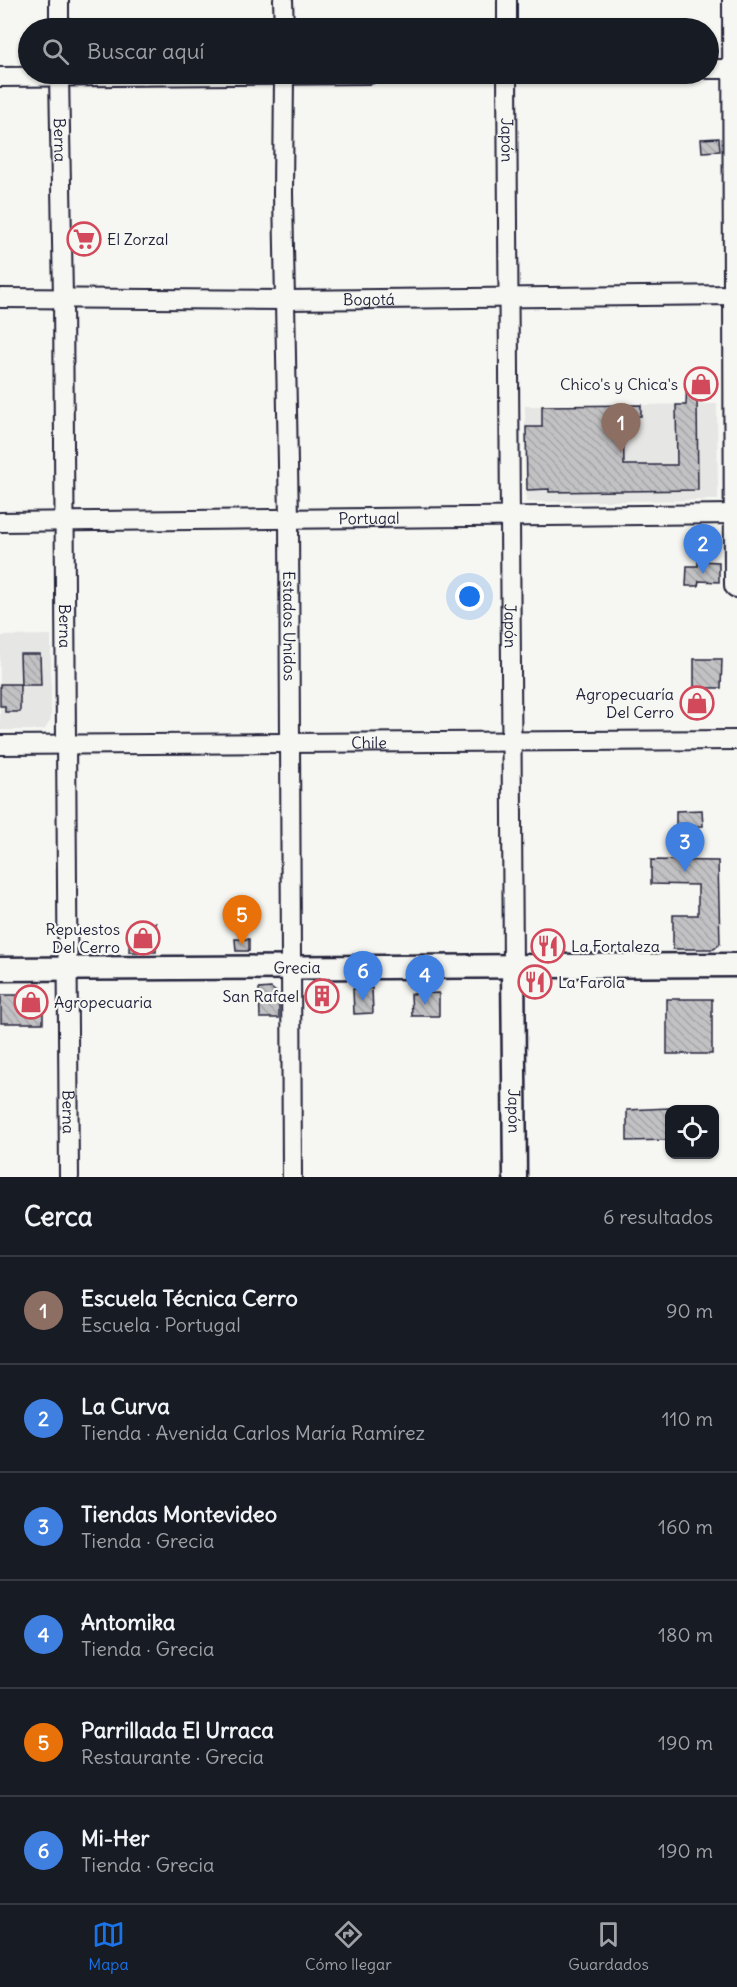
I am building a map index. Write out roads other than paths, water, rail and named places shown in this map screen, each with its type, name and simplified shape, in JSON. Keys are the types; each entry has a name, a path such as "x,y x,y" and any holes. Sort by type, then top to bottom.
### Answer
{"main road":[{"path":"735,0 737,585"}],"street":[{"path":"59,0 59,18"},
{"path":"284,0 284,18"},
{"path":"507,0 507,18"},
{"path":"719,69 736,69"},
{"path":"0,77 18,76"},
{"name":"Berna","path":"59,84 63,297 69,1177"},
{"name":"Estados Unidos","path":"284,84 291,743 292,1177"},
{"name":"Japón","path":"507,84 515,1177"},
{"name":"Bogotá","path":"0,298 286,300 736,295"},
{"name":"Portugal","path":"0,522 737,514"},
{"name":"Chile","path":"0,745 737,740"},
{"name":"Grecia","path":"0,969 737,965"}],"place":[{"name":"El Zorzal","path":"84,239"},
{"name":"Chico's y Chica's","path":"701,384"},
{"name":"Escuela Técnica Cerro","path":"621,453"},
{"name":"La Curva","path":"703,574"},
{"name":"Agropecuaría Del Cerro","path":"697,703"},
{"name":"Tiendas Montevideo","path":"685,872"},
{"name":"Repuestos Del Cerro","path":"143,938"},
{"name":"Parrillada El Urraca","path":"242,945"},
{"name":"La Fortaleza","path":"548,946"},
{"name":"La Farola","path":"535,982"},
{"name":"San Rafael","path":"322,996"},
{"name":"Mi-Her","path":"363,1001"},
{"name":"Agropecuaria","path":"31,1002"},
{"name":"Antomika","path":"425,1005"}]}
